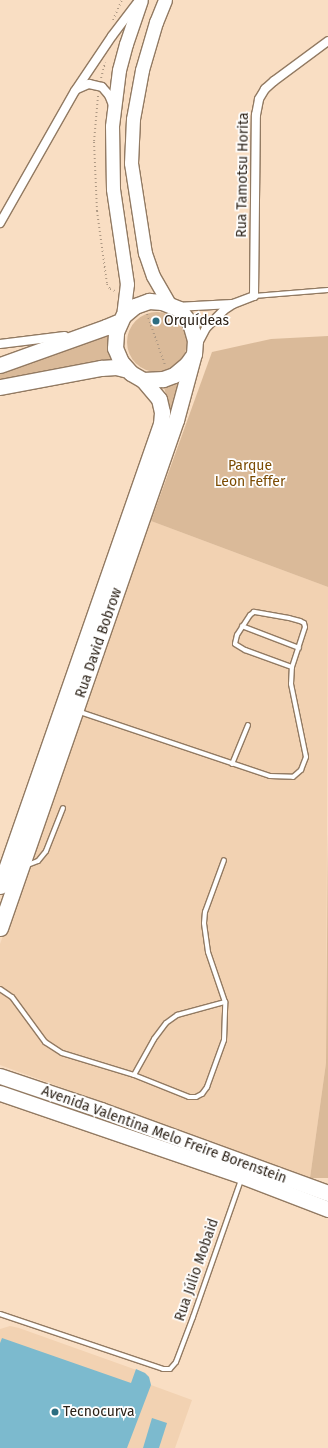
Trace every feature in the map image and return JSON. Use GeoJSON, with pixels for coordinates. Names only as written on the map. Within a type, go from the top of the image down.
{"type":"FeatureCollection","features":[{"type":"Feature","properties":{"kind":"highway"},"geometry":{"type":"LineString","coordinates":[[0,365],[83,335],[122,318],[131,309],[143,303],[156,301],[172,306]]}},
{"type":"Feature","properties":{"kind":"highway","name":"Rua David Bobrow"},"geometry":{"type":"LineString","coordinates":[[0,928],[176,420],[194,353],[190,323],[183,313],[172,306]]}},
{"type":"Feature","properties":{"kind":"highway","name":"Rua David Bobrow"},"geometry":{"type":"LineString","coordinates":[[0,886],[160,430],[162,416],[160,404],[154,392],[143,380],[128,370],[121,362],[116,348],[115,337],[122,318]]}},
{"type":"Feature","properties":{"kind":"highway"},"geometry":{"type":"LineString","coordinates":[[143,380],[163,379],[169,377],[183,368],[194,353]]}},
{"type":"Feature","properties":{"kind":"highway"},"geometry":{"type":"LineString","coordinates":[[0,387],[101,368],[116,367],[128,370]]}},
{"type":"Feature","properties":{"kind":"highway","name":"Avenida Valentina Melo Freire Borenstein"},"geometry":{"type":"LineString","coordinates":[[0,1076],[101,1110],[328,1193]]}},
{"type":"Feature","properties":{"kind":"highway","name":"Avenida Valentina Melo Freire Borenstein"},"geometry":{"type":"LineString","coordinates":[[0,1093],[242,1176],[328,1209]]}},
{"type":"Feature","properties":{"kind":"highway"},"geometry":{"type":"LineString","coordinates":[[311,1188],[328,1186]]}},
{"type":"Feature","properties":{"kind":"main road"},"geometry":{"type":"LineString","coordinates":[[122,318],[127,284],[113,189],[113,106],[126,44],[140,0]]}},
{"type":"Feature","properties":{"kind":"main road"},"geometry":{"type":"LineString","coordinates":[[165,0],[156,22],[142,70],[133,119],[131,162],[145,252],[152,276],[172,306]]}},
{"type":"Feature","properties":{"kind":"street"},"geometry":{"type":"LineString","coordinates":[[0,223],[75,91],[112,36],[140,0]]}},
{"type":"Feature","properties":{"kind":"street","name":"Rua Tamotsu Horita"},"geometry":{"type":"LineString","coordinates":[[254,296],[256,115],[259,99],[265,89],[274,81],[328,41]]}},
{"type":"Feature","properties":{"kind":"street"},"geometry":{"type":"LineString","coordinates":[[75,91],[86,85],[99,85],[107,92],[113,106]]}},
{"type":"Feature","properties":{"kind":"street"},"geometry":{"type":"LineString","coordinates":[[194,353],[206,328],[216,317],[233,304],[254,296]]}},
{"type":"Feature","properties":{"kind":"street"},"geometry":{"type":"LineString","coordinates":[[172,306],[233,304]]}},
{"type":"Feature","properties":{"kind":"street"},"geometry":{"type":"LineString","coordinates":[[0,344],[83,335]]}},
{"type":"Feature","properties":{"kind":"lane"},"geometry":{"type":"LineString","coordinates":[[254,296],[328,290]]}},
{"type":"Feature","properties":{"kind":"lane"},"geometry":{"type":"LineString","coordinates":[[76,710],[270,776],[284,778],[293,777],[301,770],[306,757],[291,684],[292,667],[305,627],[304,623],[300,621],[254,612],[246,619],[234,641],[238,647],[292,667]]}},
{"type":"Feature","properties":{"kind":"lane"},"geometry":{"type":"LineString","coordinates":[[242,626],[299,648]]}},
{"type":"Feature","properties":{"kind":"lane"},"geometry":{"type":"LineString","coordinates":[[232,764],[248,725]]}},
{"type":"Feature","properties":{"kind":"lane"},"geometry":{"type":"LineString","coordinates":[[21,868],[38,861],[46,851],[63,808]]}},
{"type":"Feature","properties":{"kind":"lane"},"geometry":{"type":"LineString","coordinates":[[0,989],[12,997],[45,1042],[62,1053],[134,1075],[189,1098],[202,1094],[207,1087],[224,1040],[225,1002],[208,952],[204,923],[205,912],[224,860]]}},
{"type":"Feature","properties":{"kind":"lane"},"geometry":{"type":"LineString","coordinates":[[134,1075],[154,1039],[166,1024],[177,1015],[225,1002]]}},
{"type":"Feature","properties":{"kind":"lane","name":"Rua Júlio Mobaid"},"geometry":{"type":"LineString","coordinates":[[0,1314],[163,1368],[170,1369],[176,1362],[193,1317],[242,1176]]}},
{"type":"Feature","properties":{"kind":"shaded area"},"geometry":{"type":"Polygon","coordinates":[[[151,521],[328,587],[326,1063],[310,1178],[0,1065],[0,944],[151,521]]]}},
{"type":"Feature","properties":{"kind":"shaded area"},"geometry":{"type":"Polygon","coordinates":[[[10,1326],[145,1373],[149,1377],[151,1385],[192,1400],[175,1448],[0,1448],[0,1329],[10,1326]]]}},
{"type":"Feature","properties":{"kind":"green space"},"geometry":{"type":"Polygon","coordinates":[[[151,312],[163,312],[174,317],[182,325],[187,336],[185,354],[174,367],[163,372],[151,372],[140,367],[132,359],[127,348],[127,336],[132,325],[140,317],[151,312]]]}},
{"type":"Feature","properties":{"kind":"green space"},"geometry":{"type":"Polygon","coordinates":[[[113,334],[117,361],[0,383],[0,372],[113,334]]]}},
{"type":"Feature","properties":{"kind":"green space","name":"Parque Leon Feffer"},"geometry":{"type":"Polygon","coordinates":[[[328,336],[328,587],[151,521],[212,352],[271,339],[328,336]]]}},
{"type":"Feature","properties":{"kind":"green space"},"geometry":{"type":"Polygon","coordinates":[[[180,379],[170,421],[168,400],[163,385],[180,379]]]}},
{"type":"Feature","properties":{"kind":"green space"},"geometry":{"type":"Polygon","coordinates":[[[328,831],[328,1178],[310,1178],[326,1063],[328,831]]]}},
{"type":"Feature","properties":{"kind":"building","name":"Tecnocurva"},"geometry":{"type":"Polygon","coordinates":[[[2,1338],[131,1383],[136,1369],[145,1373],[149,1377],[151,1385],[127,1448],[0,1448],[0,1343],[2,1338]]]}},
{"type":"Feature","properties":{"kind":"building"},"geometry":{"type":"Polygon","coordinates":[[[152,1418],[167,1423],[159,1448],[143,1448],[152,1418]]]}},
{"type":"Feature","properties":{"kind":"place","name":"Orquídeas"},"geometry":{"type":"Point","coordinates":[156,321]}},
{"type":"Feature","properties":{"kind":"place","name":"Tecnocurva"},"geometry":{"type":"Point","coordinates":[55,1412]}}]}
